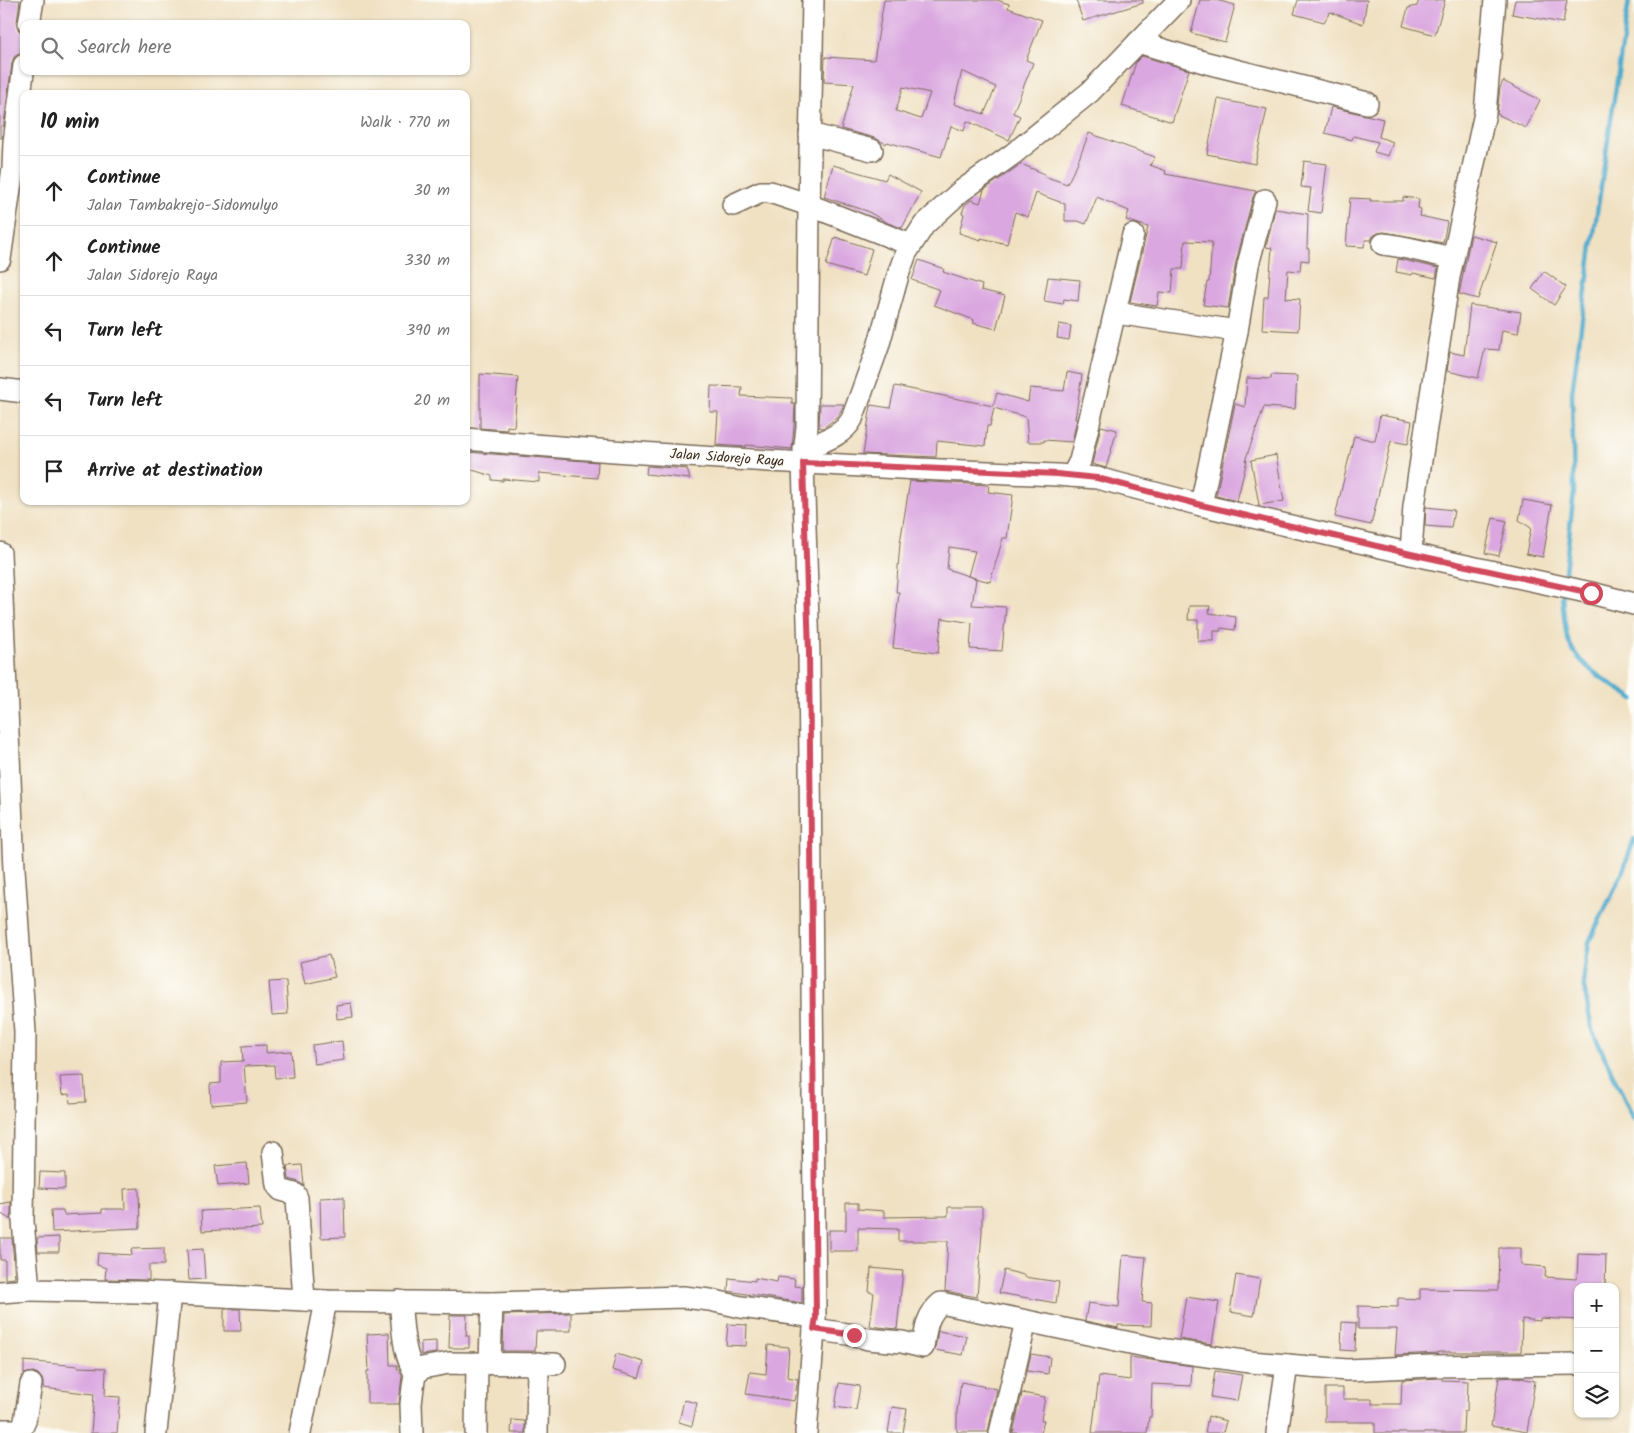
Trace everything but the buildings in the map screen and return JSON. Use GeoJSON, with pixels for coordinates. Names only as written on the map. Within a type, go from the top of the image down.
{"type":"FeatureCollection","features":[{"type":"Feature","properties":{"kind":"street"},"geometry":{"type":"LineString","coordinates":[[30,20],[33,0]]}},
{"type":"Feature","properties":{"kind":"street"},"geometry":{"type":"LineString","coordinates":[[806,1433],[815,1323],[809,653],[804,456],[807,427],[813,0]]}},
{"type":"Feature","properties":{"kind":"street"},"geometry":{"type":"LineString","coordinates":[[804,456],[847,428],[852,419],[878,348],[906,253],[924,225],[960,192],[1013,154],[1090,92],[1179,0]]}},
{"type":"Feature","properties":{"kind":"street"},"geometry":{"type":"LineString","coordinates":[[1411,554],[1414,506],[1449,277],[1485,113],[1495,0]]}},
{"type":"Feature","properties":{"kind":"street"},"geometry":{"type":"LineString","coordinates":[[1138,42],[1207,63],[1367,103]]}},
{"type":"Feature","properties":{"kind":"street"},"geometry":{"type":"LineString","coordinates":[[21,90],[23,75]]}},
{"type":"Feature","properties":{"kind":"street"},"geometry":{"type":"LineString","coordinates":[[0,259],[6,167],[14,142],[20,96]]}},
{"type":"Feature","properties":{"kind":"street"},"geometry":{"type":"LineString","coordinates":[[810,134],[872,150]]}},
{"type":"Feature","properties":{"kind":"street"},"geometry":{"type":"LineString","coordinates":[[733,205],[761,192],[770,192],[809,205],[911,246]]}},
{"type":"Feature","properties":{"kind":"street"},"geometry":{"type":"LineString","coordinates":[[1201,505],[1237,331],[1248,265],[1265,200]]}},
{"type":"Feature","properties":{"kind":"street"},"geometry":{"type":"LineString","coordinates":[[1072,476],[1080,461],[1116,313],[1132,235]]}},
{"type":"Feature","properties":{"kind":"street"},"geometry":{"type":"LineString","coordinates":[[1383,244],[1405,246],[1429,254],[1453,258]]}},
{"type":"Feature","properties":{"kind":"street"},"geometry":{"type":"LineString","coordinates":[[1116,313],[1237,331]]}},
{"type":"Feature","properties":{"kind":"street"},"geometry":{"type":"LineString","coordinates":[[0,389],[20,392]]}},
{"type":"Feature","properties":{"kind":"street","name":"Jalan Sidorejo Raya"},"geometry":{"type":"LineString","coordinates":[[470,439],[534,445],[804,456],[1097,478],[1201,505],[1634,604]]}},
{"type":"Feature","properties":{"kind":"street"},"geometry":{"type":"LineString","coordinates":[[0,553],[14,869],[25,1032],[22,1221],[29,1290]]}},
{"type":"Feature","properties":{"kind":"street"},"geometry":{"type":"LineString","coordinates":[[273,1152],[277,1185],[281,1190],[295,1194],[297,1198],[304,1300]]}},
{"type":"Feature","properties":{"kind":"street"},"geometry":{"type":"LineString","coordinates":[[0,1292],[29,1290],[326,1301],[492,1302],[683,1297],[710,1300],[815,1323],[868,1339],[902,1342],[923,1347],[928,1316],[941,1303],[1159,1349],[1250,1362],[1347,1370],[1432,1366],[1574,1364]]}},
{"type":"Feature","properties":{"kind":"street"},"geometry":{"type":"LineString","coordinates":[[156,1433],[170,1294]]}},
{"type":"Feature","properties":{"kind":"street"},"geometry":{"type":"LineString","coordinates":[[300,1433],[326,1301]]}},
{"type":"Feature","properties":{"kind":"street"},"geometry":{"type":"LineString","coordinates":[[400,1301],[407,1356],[416,1374]]}},
{"type":"Feature","properties":{"kind":"street"},"geometry":{"type":"LineString","coordinates":[[476,1433],[492,1302]]}},
{"type":"Feature","properties":{"kind":"street"},"geometry":{"type":"LineString","coordinates":[[1000,1433],[1026,1321]]}},
{"type":"Feature","properties":{"kind":"street"},"geometry":{"type":"LineString","coordinates":[[412,1433],[412,1387],[416,1374],[422,1368],[431,1365],[484,1363],[547,1364],[537,1433]]}},
{"type":"Feature","properties":{"kind":"street"},"geometry":{"type":"LineString","coordinates":[[1277,1433],[1287,1365]]}},
{"type":"Feature","properties":{"kind":"street"},"geometry":{"type":"LineString","coordinates":[[0,1430],[21,1430],[25,1421],[31,1384]]}},
{"type":"Feature","properties":{"kind":"waterway"},"geometry":{"type":"LineString","coordinates":[[1564,581],[1574,492],[1572,393],[1629,0]]}},
{"type":"Feature","properties":{"kind":"waterway"},"geometry":{"type":"LineString","coordinates":[[1563,592],[1565,627],[1571,647],[1577,657],[1604,680],[1634,699]]}},
{"type":"Feature","properties":{"kind":"waterway"},"geometry":{"type":"LineString","coordinates":[[1634,839],[1623,871],[1589,942],[1583,982],[1592,1030],[1634,1119]]}},
{"type":"Feature","properties":{"kind":"route"},"geometry":{"type":"LineString","coordinates":[[854,1335],[814,1329],[816,1317],[809,653],[803,463],[1057,474],[1097,478],[1201,505],[1411,554],[1591,593]]}}]}
